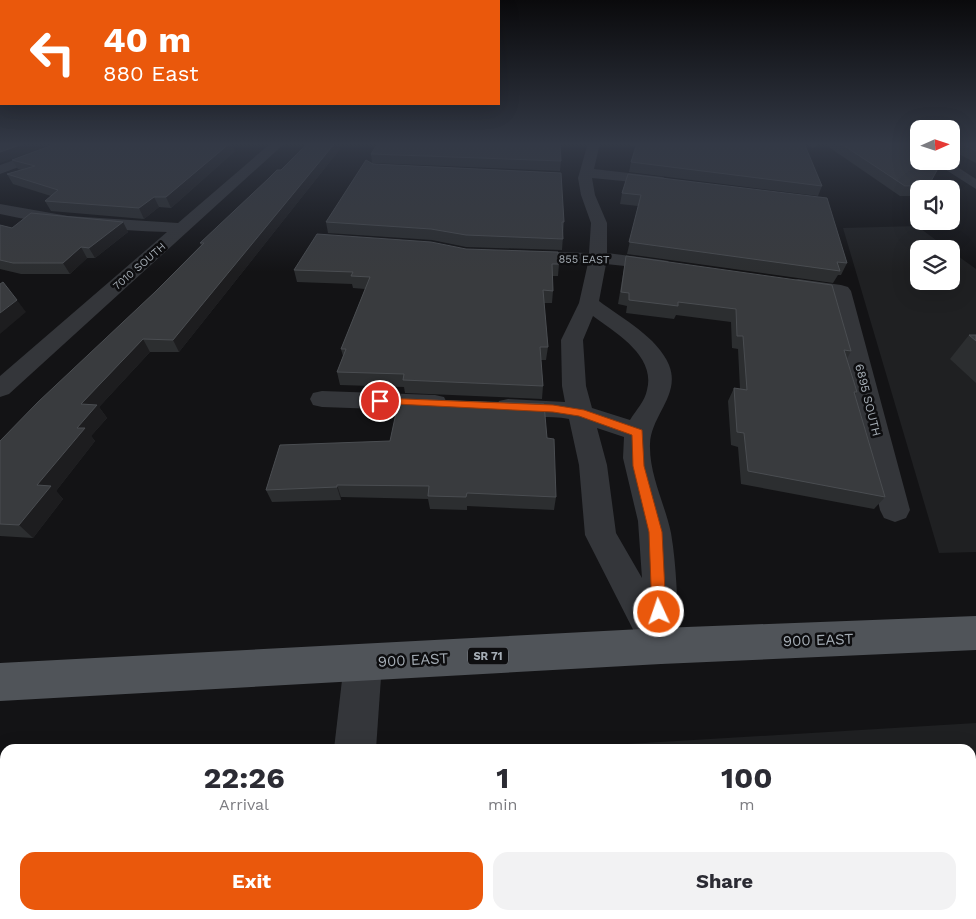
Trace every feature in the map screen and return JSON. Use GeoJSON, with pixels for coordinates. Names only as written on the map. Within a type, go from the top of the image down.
{"type":"FeatureCollection","features":[{"type":"Feature","properties":{"kind":"main road","name":"900 EAST"},"geometry":{"type":"LineString","coordinates":[[0,682],[661,646],[976,633]]}},
{"type":"Feature","properties":{"kind":"street","name":"7010 SOUTH"},"geometry":{"type":"LineString","coordinates":[[0,389],[230,186]]}},
{"type":"Feature","properties":{"kind":"street"},"geometry":{"type":"LineString","coordinates":[[584,186],[599,223],[598,259],[589,303],[572,340],[574,386],[593,464],[601,535],[661,646]]}},
{"type":"Feature","properties":{"kind":"street"},"geometry":{"type":"LineString","coordinates":[[5,211],[46,220],[88,224],[182,228]]}},
{"type":"Feature","properties":{"kind":"street","name":"855 EAST"},"geometry":{"type":"LineString","coordinates":[[506,256],[622,259],[679,268]]}},
{"type":"Feature","properties":{"kind":"street","name":"6895 SOUTH"},"geometry":{"type":"LineString","coordinates":[[784,283],[840,291],[895,510]]}},
{"type":"Feature","properties":{"kind":"street"},"geometry":{"type":"LineString","coordinates":[[589,303],[646,349],[658,364],[661,380],[658,396],[638,432],[638,466],[655,532],[661,646]]}},
{"type":"Feature","properties":{"kind":"street"},"geometry":{"type":"LineString","coordinates":[[322,399],[457,404]]}},
{"type":"Feature","properties":{"kind":"street"},"geometry":{"type":"LineString","coordinates":[[486,406],[553,408],[580,413],[638,432]]}},
{"type":"Feature","properties":{"kind":"street"},"geometry":{"type":"LineString","coordinates":[[355,744],[363,663]]}},
{"type":"Feature","properties":{"kind":"shaded area"},"geometry":{"type":"Polygon","coordinates":[[[910,226],[910,230],[922,230],[936,240],[910,240],[910,290],[960,290],[960,257],[976,269],[976,552],[939,553],[843,228],[910,226]]]}},
{"type":"Feature","properties":{"kind":"shaded area"},"geometry":{"type":"Polygon","coordinates":[[[976,723],[976,744],[627,744],[976,723]]]}},
{"type":"Feature","properties":{"kind":"building"},"geometry":{"type":"Polygon","coordinates":[[[45,186],[179,186],[166,197],[154,197],[139,208],[45,201],[58,190],[45,186]]]}},
{"type":"Feature","properties":{"kind":"building"},"geometry":{"type":"Polygon","coordinates":[[[260,186],[300,186],[173,340],[143,339],[81,404],[97,405],[77,428],[85,428],[37,485],[51,486],[19,525],[0,524],[0,441],[38,402],[204,243],[200,243],[260,186]]]}},
{"type":"Feature","properties":{"kind":"building"},"geometry":{"type":"Polygon","coordinates":[[[349,186],[562,186],[563,239],[466,235],[431,229],[326,222],[349,186]]]}},
{"type":"Feature","properties":{"kind":"building"},"geometry":{"type":"Polygon","coordinates":[[[624,186],[727,186],[827,198],[847,263],[837,262],[840,271],[629,242],[641,195],[622,193],[624,186]]]}},
{"type":"Feature","properties":{"kind":"building"},"geometry":{"type":"Polygon","coordinates":[[[31,213],[123,222],[89,248],[81,247],[63,263],[13,263],[0,260],[0,225],[12,228],[31,213]]]}},
{"type":"Feature","properties":{"kind":"building"},"geometry":{"type":"Polygon","coordinates":[[[317,234],[431,242],[466,249],[558,252],[559,264],[552,264],[553,291],[543,290],[548,347],[540,347],[543,386],[403,380],[404,374],[337,372],[346,349],[341,349],[370,277],[351,276],[353,272],[294,270],[317,234]]]}},
{"type":"Feature","properties":{"kind":"building"},"geometry":{"type":"Polygon","coordinates":[[[626,256],[832,285],[851,351],[844,350],[857,392],[854,392],[885,497],[748,471],[744,433],[737,432],[734,388],[747,390],[743,336],[737,336],[736,309],[678,302],[678,306],[629,300],[629,293],[621,292],[626,256]]]}},
{"type":"Feature","properties":{"kind":"building"},"geometry":{"type":"Polygon","coordinates":[[[3,282],[17,300],[0,313],[0,284],[3,282]]]}},
{"type":"Feature","properties":{"kind":"building"},"geometry":{"type":"Polygon","coordinates":[[[969,335],[976,335],[976,341],[969,335]]]}},
{"type":"Feature","properties":{"kind":"building"},"geometry":{"type":"Polygon","coordinates":[[[399,399],[544,404],[547,438],[554,439],[556,497],[467,493],[466,497],[428,496],[429,486],[337,485],[337,487],[266,490],[280,445],[390,441],[399,399]]]}},
{"type":"Feature","properties":{"kind":"route"},"geometry":{"type":"LineString","coordinates":[[380,401],[553,408],[580,413],[638,432],[638,466],[655,532],[659,612]]}}]}
